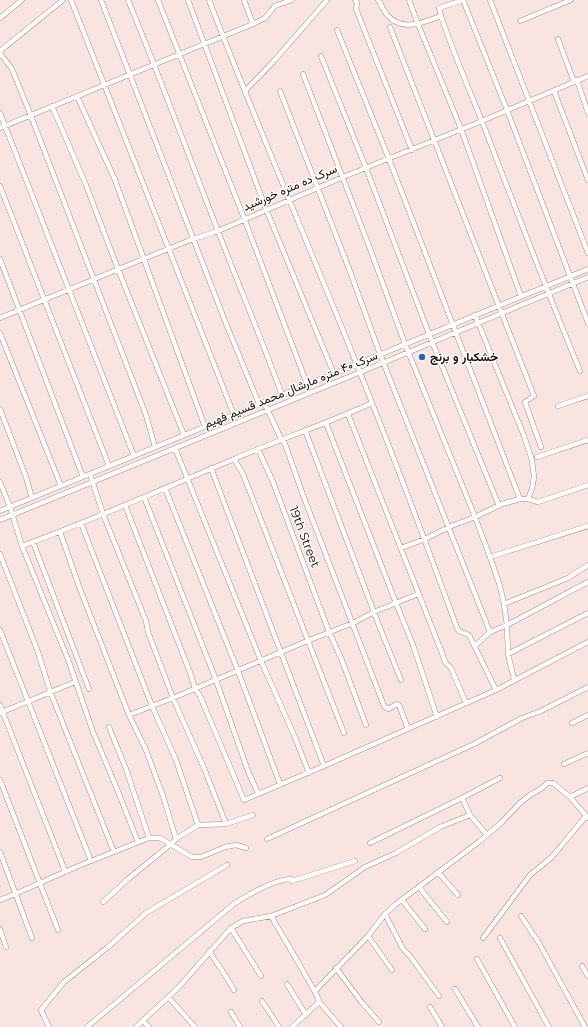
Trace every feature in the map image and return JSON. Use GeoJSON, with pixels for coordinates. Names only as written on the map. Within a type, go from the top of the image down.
{"type":"FeatureCollection","features":[{"type":"Feature","properties":{"kind":"street"},"geometry":{"type":"LineString","coordinates":[[0,18],[22,0]]}},
{"type":"Feature","properties":{"kind":"street"},"geometry":{"type":"LineString","coordinates":[[63,0],[0,52],[12,68],[31,116],[146,415],[156,447]]}},
{"type":"Feature","properties":{"kind":"street"},"geometry":{"type":"LineString","coordinates":[[71,0],[234,415]]}},
{"type":"Feature","properties":{"kind":"street"},"geometry":{"type":"LineString","coordinates":[[101,0],[225,321],[262,403],[268,410],[280,439],[285,444],[347,612],[353,623],[384,706],[388,709],[396,704],[399,705],[408,729]]}},
{"type":"Feature","properties":{"kind":"street"},"geometry":{"type":"LineString","coordinates":[[128,0],[155,64],[282,395]]}},
{"type":"Feature","properties":{"kind":"street"},"geometry":{"type":"LineString","coordinates":[[158,0],[244,218],[307,384]]}},
{"type":"Feature","properties":{"kind":"street"},"geometry":{"type":"LineString","coordinates":[[188,0],[266,209],[334,374]]}},
{"type":"Feature","properties":{"kind":"street"},"geometry":{"type":"LineString","coordinates":[[209,0],[244,91],[357,364],[425,539],[457,628],[459,631],[469,635],[496,690]]}},
{"type":"Feature","properties":{"kind":"street"},"geometry":{"type":"LineString","coordinates":[[244,0],[253,24]]}},
{"type":"Feature","properties":{"kind":"street"},"geometry":{"type":"LineString","coordinates":[[2,127],[253,24],[265,18],[275,6],[292,0]]}},
{"type":"Feature","properties":{"kind":"street"},"geometry":{"type":"LineString","coordinates":[[244,91],[273,62],[327,0]]}},
{"type":"Feature","properties":{"kind":"street"},"geometry":{"type":"LineString","coordinates":[[355,0],[357,3],[356,9],[412,150]]}},
{"type":"Feature","properties":{"kind":"street"},"geometry":{"type":"LineString","coordinates":[[378,0],[387,15],[397,24],[418,24],[441,16]]}},
{"type":"Feature","properties":{"kind":"street"},"geometry":{"type":"LineString","coordinates":[[409,0],[461,130],[521,296]]}},
{"type":"Feature","properties":{"kind":"street"},"geometry":{"type":"LineString","coordinates":[[580,372],[548,294],[482,121],[454,55],[439,8],[463,0],[507,110],[588,323]]}},
{"type":"Feature","properties":{"kind":"street"},"geometry":{"type":"LineString","coordinates":[[490,0],[588,253]]}},
{"type":"Feature","properties":{"kind":"street"},"geometry":{"type":"LineString","coordinates":[[520,21],[571,0]]}},
{"type":"Feature","properties":{"kind":"street"},"geometry":{"type":"LineString","coordinates":[[390,27],[534,396],[525,402],[541,447]]}},
{"type":"Feature","properties":{"kind":"street"},"geometry":{"type":"LineString","coordinates":[[337,30],[389,159],[520,499]]}},
{"type":"Feature","properties":{"kind":"street"},"geometry":{"type":"LineString","coordinates":[[558,39],[585,101],[588,112]]}},
{"type":"Feature","properties":{"kind":"street"},"geometry":{"type":"LineString","coordinates":[[321,56],[366,168],[432,342],[499,506]]}},
{"type":"Feature","properties":{"kind":"street"},"geometry":{"type":"LineString","coordinates":[[303,74],[408,353],[490,557],[500,586],[504,604],[507,625],[508,654],[514,679]]}},
{"type":"Feature","properties":{"kind":"street","name":"سرک ده متره خورشید"},"geometry":{"type":"LineString","coordinates":[[0,318],[142,258],[193,238],[218,231],[244,218],[435,141],[588,76]]}},
{"type":"Feature","properties":{"kind":"street"},"geometry":{"type":"LineString","coordinates":[[280,91],[380,354],[490,632]]}},
{"type":"Feature","properties":{"kind":"street"},"geometry":{"type":"LineString","coordinates":[[554,91],[588,180]]}},
{"type":"Feature","properties":{"kind":"street"},"geometry":{"type":"LineString","coordinates":[[76,96],[115,180],[142,258],[205,427]]}},
{"type":"Feature","properties":{"kind":"street"},"geometry":{"type":"LineString","coordinates":[[52,106],[86,185],[184,435]]}},
{"type":"Feature","properties":{"kind":"street"},"geometry":{"type":"LineString","coordinates":[[0,113],[2,127],[69,289],[134,456]]}},
{"type":"Feature","properties":{"kind":"street"},"geometry":{"type":"LineString","coordinates":[[0,186],[109,466]]}},
{"type":"Feature","properties":{"kind":"street"},"geometry":{"type":"LineString","coordinates":[[0,259],[83,477]]}},
{"type":"Feature","properties":{"kind":"street","name":"سرک ۴۰ متره مارشال محمد قسیم فهیم"},"geometry":{"type":"LineString","coordinates":[[0,511],[588,268]]}},
{"type":"Feature","properties":{"kind":"street","name":"سرک ۴۰ متره مارشال محمد قسیم فهیم"},"geometry":{"type":"LineString","coordinates":[[0,520],[384,363],[588,277]]}},
{"type":"Feature","properties":{"kind":"street"},"geometry":{"type":"LineString","coordinates":[[476,315],[532,460],[534,477],[532,489],[528,499]]}},
{"type":"Feature","properties":{"kind":"street"},"geometry":{"type":"LineString","coordinates":[[0,333],[60,486]]}},
{"type":"Feature","properties":{"kind":"street"},"geometry":{"type":"LineString","coordinates":[[558,406],[588,396]]}},
{"type":"Feature","properties":{"kind":"street"},"geometry":{"type":"LineString","coordinates":[[22,546],[60,532],[280,439],[326,423],[372,403]]}},
{"type":"Feature","properties":{"kind":"street"},"geometry":{"type":"LineString","coordinates":[[0,409],[26,477],[32,498]]}},
{"type":"Feature","properties":{"kind":"street"},"geometry":{"type":"LineString","coordinates":[[348,414],[442,653],[444,662],[451,668],[466,703]]}},
{"type":"Feature","properties":{"kind":"street"},"geometry":{"type":"LineString","coordinates":[[326,423],[413,645],[437,717]]}},
{"type":"Feature","properties":{"kind":"street"},"geometry":{"type":"LineString","coordinates":[[305,430],[401,680]]}},
{"type":"Feature","properties":{"kind":"street"},"geometry":{"type":"LineString","coordinates":[[537,457],[588,440]]}},
{"type":"Feature","properties":{"kind":"street"},"geometry":{"type":"LineString","coordinates":[[175,448],[261,661],[309,773]]}},
{"type":"Feature","properties":{"kind":"street","name":"19th Street"},"geometry":{"type":"LineString","coordinates":[[258,449],[273,482],[329,632],[341,658],[366,725]]}},
{"type":"Feature","properties":{"kind":"street"},"geometry":{"type":"LineString","coordinates":[[234,458],[243,474],[344,733]]}},
{"type":"Feature","properties":{"kind":"street"},"geometry":{"type":"LineString","coordinates":[[211,468],[324,766]]}},
{"type":"Feature","properties":{"kind":"street"},"geometry":{"type":"LineString","coordinates":[[90,474],[103,514],[146,621],[148,632],[173,698],[209,780],[226,824]]}},
{"type":"Feature","properties":{"kind":"street"},"geometry":{"type":"LineString","coordinates":[[0,482],[10,507],[22,546],[69,662],[93,732],[138,842]]}},
{"type":"Feature","properties":{"kind":"street"},"geometry":{"type":"LineString","coordinates":[[401,548],[425,539],[502,504],[520,499],[528,499],[538,502],[588,485]]}},
{"type":"Feature","properties":{"kind":"street"},"geometry":{"type":"LineString","coordinates":[[165,488],[238,671],[280,784]]}},
{"type":"Feature","properties":{"kind":"street"},"geometry":{"type":"LineString","coordinates":[[144,497],[216,680],[248,771],[258,793]]}},
{"type":"Feature","properties":{"kind":"street"},"geometry":{"type":"LineString","coordinates":[[125,505],[195,689],[200,696],[244,800],[309,773],[496,690],[514,679],[588,642]]}},
{"type":"Feature","properties":{"kind":"street"},"geometry":{"type":"LineString","coordinates":[[81,523],[152,706],[176,760],[198,825]]}},
{"type":"Feature","properties":{"kind":"street"},"geometry":{"type":"LineString","coordinates":[[490,557],[588,526]]}},
{"type":"Feature","properties":{"kind":"street"},"geometry":{"type":"LineString","coordinates":[[60,532],[80,589],[129,715],[163,796],[176,839]]}},
{"type":"Feature","properties":{"kind":"street"},"geometry":{"type":"LineString","coordinates":[[33,542],[89,689]]}},
{"type":"Feature","properties":{"kind":"street"},"geometry":{"type":"LineString","coordinates":[[0,554],[38,652],[50,691],[114,852]]}},
{"type":"Feature","properties":{"kind":"street"},"geometry":{"type":"LineString","coordinates":[[504,604],[568,578],[588,564]]}},
{"type":"Feature","properties":{"kind":"street"},"geometry":{"type":"LineString","coordinates":[[475,646],[490,632],[507,625],[588,582]]}},
{"type":"Feature","properties":{"kind":"street"},"geometry":{"type":"LineString","coordinates":[[129,715],[353,623],[374,612],[418,594]]}},
{"type":"Feature","properties":{"kind":"street"},"geometry":{"type":"LineString","coordinates":[[508,654],[588,613]]}},
{"type":"Feature","properties":{"kind":"street"},"geometry":{"type":"LineString","coordinates":[[0,630],[91,861]]}},
{"type":"Feature","properties":{"kind":"street"},"geometry":{"type":"LineString","coordinates":[[1,712],[75,682]]}},
{"type":"Feature","properties":{"kind":"street"},"geometry":{"type":"LineString","coordinates":[[267,839],[474,744],[522,718],[541,711],[588,687]]}},
{"type":"Feature","properties":{"kind":"street"},"geometry":{"type":"LineString","coordinates":[[0,705],[1,712],[65,871]]}},
{"type":"Feature","properties":{"kind":"street"},"geometry":{"type":"LineString","coordinates":[[572,723],[588,715]]}},
{"type":"Feature","properties":{"kind":"street"},"geometry":{"type":"LineString","coordinates":[[109,727],[126,769],[149,838]]}},
{"type":"Feature","properties":{"kind":"street"},"geometry":{"type":"LineString","coordinates":[[564,764],[588,753]]}},
{"type":"Feature","properties":{"kind":"street"},"geometry":{"type":"LineString","coordinates":[[370,842],[500,778]]}},
{"type":"Feature","properties":{"kind":"street"},"geometry":{"type":"LineString","coordinates":[[0,780],[58,930]]}},
{"type":"Feature","properties":{"kind":"street"},"geometry":{"type":"LineString","coordinates":[[315,992],[336,968],[368,936],[385,914],[501,824],[520,803],[547,783],[553,782],[570,797],[587,817],[552,857],[530,876],[483,938]]}},
{"type":"Feature","properties":{"kind":"street"},"geometry":{"type":"LineString","coordinates":[[570,797],[588,788]]}},
{"type":"Feature","properties":{"kind":"street"},"geometry":{"type":"LineString","coordinates":[[462,798],[470,815],[487,835]]}},
{"type":"Feature","properties":{"kind":"street"},"geometry":{"type":"LineString","coordinates":[[102,902],[176,839],[198,825],[226,824],[253,815]]}},
{"type":"Feature","properties":{"kind":"street"},"geometry":{"type":"LineString","coordinates":[[136,1027],[177,989],[209,951],[231,928],[243,921],[271,916],[325,895],[365,867],[396,852],[440,827],[470,815]]}},
{"type":"Feature","properties":{"kind":"street"},"geometry":{"type":"LineString","coordinates":[[0,900],[17,894],[65,871],[149,838],[160,838],[192,857],[206,856],[225,846],[236,845],[246,848]]}},
{"type":"Feature","properties":{"kind":"street"},"geometry":{"type":"LineString","coordinates":[[0,852],[17,894],[32,938]]}},
{"type":"Feature","properties":{"kind":"street"},"geometry":{"type":"LineString","coordinates":[[87,1027],[235,903],[251,893],[284,880],[292,881],[355,861]]}},
{"type":"Feature","properties":{"kind":"street"},"geometry":{"type":"LineString","coordinates":[[49,1027],[41,1010],[64,982],[108,947],[146,913],[227,865]]}},
{"type":"Feature","properties":{"kind":"street"},"geometry":{"type":"LineString","coordinates":[[438,872],[458,895]]}},
{"type":"Feature","properties":{"kind":"street"},"geometry":{"type":"LineString","coordinates":[[419,887],[447,922]]}},
{"type":"Feature","properties":{"kind":"street"},"geometry":{"type":"LineString","coordinates":[[402,900],[425,929]]}},
{"type":"Feature","properties":{"kind":"street"},"geometry":{"type":"LineString","coordinates":[[385,914],[403,950],[410,956],[439,996]]}},
{"type":"Feature","properties":{"kind":"street"},"geometry":{"type":"LineString","coordinates":[[271,916],[315,992],[319,1002],[341,1027]]}},
{"type":"Feature","properties":{"kind":"street"},"geometry":{"type":"LineString","coordinates":[[521,916],[539,943],[585,1027]]}},
{"type":"Feature","properties":{"kind":"street"},"geometry":{"type":"LineString","coordinates":[[231,928],[261,976]]}},
{"type":"Feature","properties":{"kind":"street"},"geometry":{"type":"LineString","coordinates":[[0,929],[6,947]]}},
{"type":"Feature","properties":{"kind":"street"},"geometry":{"type":"LineString","coordinates":[[368,936],[392,970]]}},
{"type":"Feature","properties":{"kind":"street"},"geometry":{"type":"LineString","coordinates":[[500,938],[549,1027]]}},
{"type":"Feature","properties":{"kind":"street"},"geometry":{"type":"LineString","coordinates":[[209,951],[234,990]]}},
{"type":"Feature","properties":{"kind":"street"},"geometry":{"type":"LineString","coordinates":[[477,959],[515,1027]]}},
{"type":"Feature","properties":{"kind":"street"},"geometry":{"type":"LineString","coordinates":[[582,966],[588,976]]}},
{"type":"Feature","properties":{"kind":"street"},"geometry":{"type":"LineString","coordinates":[[336,968],[363,1004],[379,1022]]}},
{"type":"Feature","properties":{"kind":"street"},"geometry":{"type":"LineString","coordinates":[[287,984],[306,1015]]}},
{"type":"Feature","properties":{"kind":"street"},"geometry":{"type":"LineString","coordinates":[[455,988],[478,1027]]}},
{"type":"Feature","properties":{"kind":"street"},"geometry":{"type":"LineString","coordinates":[[168,998],[195,1027]]}},
{"type":"Feature","properties":{"kind":"street"},"geometry":{"type":"LineString","coordinates":[[262,1001],[279,1027]]}},
{"type":"Feature","properties":{"kind":"street"},"geometry":{"type":"LineString","coordinates":[[293,1027],[319,1002]]}},
{"type":"Feature","properties":{"kind":"street"},"geometry":{"type":"LineString","coordinates":[[430,1007],[442,1027]]}},
{"type":"Feature","properties":{"kind":"street"},"geometry":{"type":"LineString","coordinates":[[231,1012],[240,1027]]}},
{"type":"Feature","properties":{"kind":"street"},"geometry":{"type":"LineString","coordinates":[[143,1021],[149,1027]]}},
{"type":"Feature","properties":{"kind":"place","name":"خشکبار و برنج"},"geometry":{"type":"Point","coordinates":[422,357]}}]}
